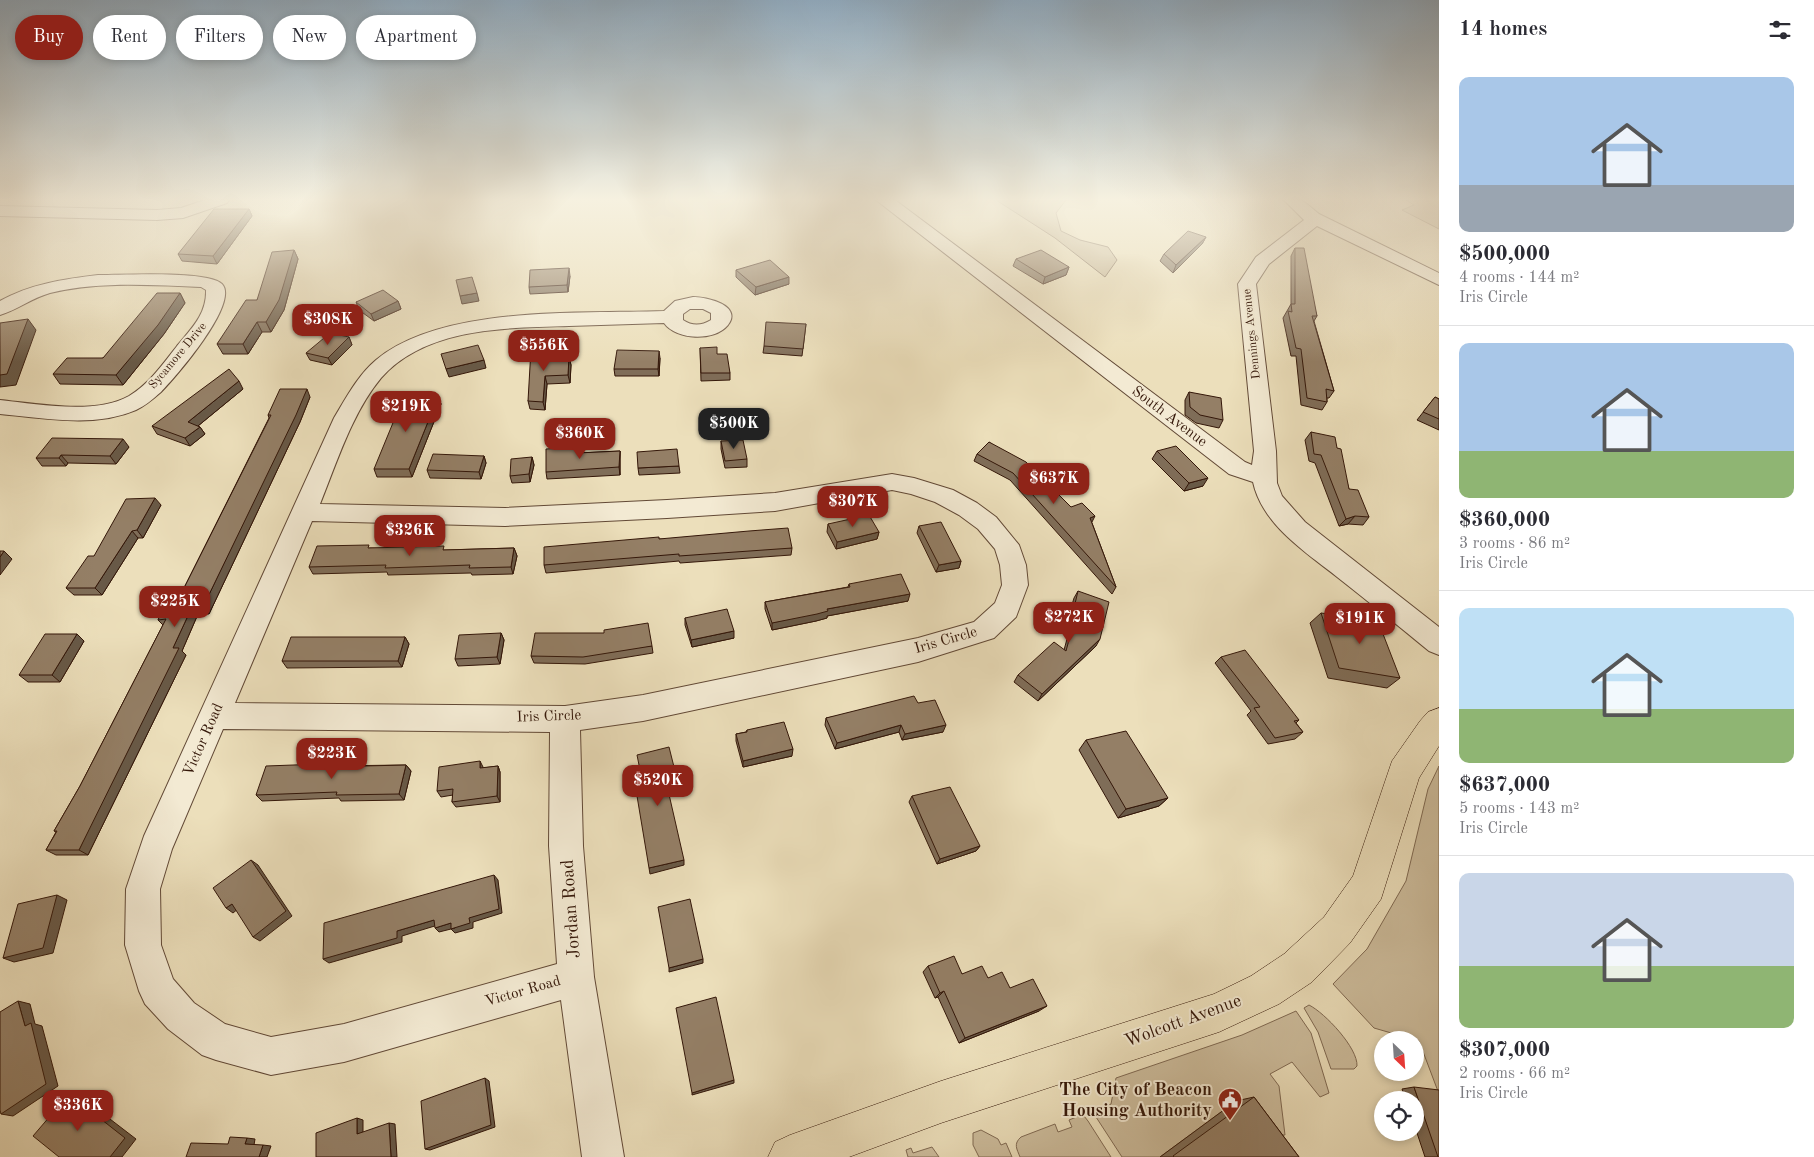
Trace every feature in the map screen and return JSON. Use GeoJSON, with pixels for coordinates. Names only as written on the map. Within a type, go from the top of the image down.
{"type":"FeatureCollection","features":[{"type":"Feature","properties":{"kind":"main road","name":"Wolcott Avenue"},"geometry":{"type":"LineString","coordinates":[[790,1157],[941,1102],[1219,1012],[1266,990],[1298,968],[1337,930],[1368,886],[1404,772],[1439,722]]}},
{"type":"Feature","properties":{"kind":"street","name":"South Avenue"},"geometry":{"type":"LineString","coordinates":[[955,254],[1237,468],[1264,477]]}},
{"type":"Feature","properties":{"kind":"street","name":"Dennings Avenue"},"geometry":{"type":"LineString","coordinates":[[1264,477],[1265,451],[1247,284],[1262,261],[1271,254]]}},
{"type":"Feature","properties":{"kind":"street"},"geometry":{"type":"LineString","coordinates":[[1387,254],[1439,280]]}},
{"type":"Feature","properties":{"kind":"street","name":"Sycamore Drive"},"geometry":{"type":"LineString","coordinates":[[0,407],[87,413],[129,405],[159,382],[210,318],[217,300],[216,287],[204,282],[125,279],[50,288],[4,302]]}},
{"type":"Feature","properties":{"kind":"street","name":"Victor Road"},"geometry":{"type":"LineString","coordinates":[[576,978],[344,1044],[271,1056],[216,1041],[188,1021],[158,991],[143,945],[143,889],[156,848],[345,418],[359,394],[384,364],[410,347],[450,332],[476,326],[540,321],[672,317]]}},
{"type":"Feature","properties":{"kind":"street"},"geometry":{"type":"LineString","coordinates":[[1264,477],[1280,514],[1296,529],[1439,642]]}},
{"type":"Feature","properties":{"kind":"street","name":"Iris Circle"},"geometry":{"type":"LineString","coordinates":[[214,716],[565,719],[652,706],[918,650],[984,630],[1006,610],[1015,585],[1013,565],[1006,545],[987,523],[968,509],[944,496],[914,486],[892,482],[775,502],[505,517],[304,512]]}},
{"type":"Feature","properties":{"kind":"street","name":"Jordan Road"},"geometry":{"type":"LineString","coordinates":[[565,719],[566,846],[576,978],[603,1157]]}},
{"type":"Feature","properties":{"kind":"shaded area"},"geometry":{"type":"Polygon","coordinates":[[[1076,254],[1113,254],[1117,260],[1105,277],[1076,254]]]}},
{"type":"Feature","properties":{"kind":"shaded area"},"geometry":{"type":"Polygon","coordinates":[[[1439,766],[1439,1094],[1424,1054],[1424,1031],[1384,1031],[1374,1028],[1333,984],[1367,949],[1406,881],[1428,789],[1439,766]]]}},
{"type":"Feature","properties":{"kind":"shaded area"},"geometry":{"type":"Polygon","coordinates":[[[1309,1005],[1323,1015],[1346,1041],[1356,1059],[1357,1066],[1354,1069],[1331,1069],[1318,1032],[1304,1008],[1309,1005]]]}},
{"type":"Feature","properties":{"kind":"shaded area"},"geometry":{"type":"Polygon","coordinates":[[[1296,1011],[1311,1033],[1329,1093],[1320,1097],[1292,1062],[1270,1074],[1279,1086],[1285,1135],[1261,1135],[1236,1101],[1160,1157],[1122,1157],[1096,1117],[1095,1112],[1111,1104],[1116,1078],[1242,1035],[1296,1011]]]}},
{"type":"Feature","properties":{"kind":"shaded area"},"geometry":{"type":"Polygon","coordinates":[[[1084,1116],[1088,1121],[1111,1157],[1020,1157],[1016,1144],[1021,1137],[1055,1124],[1058,1132],[1072,1127],[1069,1120],[1084,1116]]]}},
{"type":"Feature","properties":{"kind":"shaded area"},"geometry":{"type":"Polygon","coordinates":[[[981,1130],[998,1139],[1001,1145],[1006,1143],[1012,1157],[979,1157],[973,1145],[973,1133],[981,1130]]]}},
{"type":"Feature","properties":{"kind":"shaded area"},"geometry":{"type":"Polygon","coordinates":[[[932,1147],[939,1157],[908,1157],[906,1150],[911,1148],[913,1153],[932,1147]]]}},
{"type":"Feature","properties":{"kind":"building"},"geometry":{"type":"Polygon","coordinates":[[[178,254],[215,254],[213,256],[178,254]]]}},
{"type":"Feature","properties":{"kind":"building"},"geometry":{"type":"Polygon","coordinates":[[[271,254],[293,254],[279,300],[266,322],[257,322],[243,344],[217,344],[246,300],[257,300],[271,254]]]}},
{"type":"Feature","properties":{"kind":"building"},"geometry":{"type":"Polygon","coordinates":[[[1030,254],[1048,254],[1069,267],[1045,277],[1016,259],[1030,254]]]}},
{"type":"Feature","properties":{"kind":"building"},"geometry":{"type":"Polygon","coordinates":[[[1164,254],[1188,254],[1176,265],[1164,254]]]}},
{"type":"Feature","properties":{"kind":"building"},"geometry":{"type":"Polygon","coordinates":[[[1295,254],[1305,254],[1317,316],[1312,316],[1334,391],[1326,389],[1327,402],[1307,398],[1301,349],[1296,348],[1288,311],[1292,312],[1291,304],[1295,304],[1295,254]]]}},
{"type":"Feature","properties":{"kind":"building"},"geometry":{"type":"Polygon","coordinates":[[[770,260],[789,277],[756,287],[736,270],[770,260]]]}},
{"type":"Feature","properties":{"kind":"building"},"geometry":{"type":"Polygon","coordinates":[[[569,268],[567,285],[529,287],[530,270],[569,268]]]}},
{"type":"Feature","properties":{"kind":"building"},"geometry":{"type":"Polygon","coordinates":[[[472,277],[477,293],[460,296],[456,280],[472,277]]]}},
{"type":"Feature","properties":{"kind":"building"},"geometry":{"type":"Polygon","coordinates":[[[383,290],[398,301],[371,314],[356,302],[383,290]]]}},
{"type":"Feature","properties":{"kind":"building"},"geometry":{"type":"Polygon","coordinates":[[[157,293],[180,293],[158,325],[116,375],[53,374],[67,358],[103,358],[157,293]]]}},
{"type":"Feature","properties":{"kind":"building"},"geometry":{"type":"Polygon","coordinates":[[[28,319],[7,374],[0,375],[0,323],[28,319]]]}},
{"type":"Feature","properties":{"kind":"building"},"geometry":{"type":"Polygon","coordinates":[[[766,322],[806,324],[803,349],[764,346],[766,322]]]}},
{"type":"Feature","properties":{"kind":"building"},"geometry":{"type":"Polygon","coordinates":[[[330,333],[349,337],[328,358],[306,353],[330,333]]]}},
{"type":"Feature","properties":{"kind":"building"},"geometry":{"type":"Polygon","coordinates":[[[478,345],[484,360],[446,369],[441,354],[478,345]]]}},
{"type":"Feature","properties":{"kind":"building"},"geometry":{"type":"Polygon","coordinates":[[[717,347],[717,354],[727,354],[730,373],[701,373],[700,348],[717,347]]]}},
{"type":"Feature","properties":{"kind":"building"},"geometry":{"type":"Polygon","coordinates":[[[547,348],[547,358],[569,357],[568,375],[545,376],[543,402],[528,401],[531,349],[547,348]]]}},
{"type":"Feature","properties":{"kind":"building"},"geometry":{"type":"Polygon","coordinates":[[[617,350],[659,351],[658,369],[614,369],[617,350]]]}},
{"type":"Feature","properties":{"kind":"building"},"geometry":{"type":"Polygon","coordinates":[[[229,369],[239,381],[188,422],[200,427],[185,438],[152,426],[229,369]]]}},
{"type":"Feature","properties":{"kind":"building"},"geometry":{"type":"Polygon","coordinates":[[[280,389],[307,389],[203,607],[192,607],[173,648],[179,648],[79,850],[46,850],[57,831],[54,831],[80,786],[166,619],[158,620],[168,598],[172,598],[176,588],[184,588],[271,415],[268,415],[280,389]]]}},
{"type":"Feature","properties":{"kind":"building"},"geometry":{"type":"Polygon","coordinates":[[[1189,392],[1221,398],[1223,420],[1200,415],[1190,407],[1189,392]]]}},
{"type":"Feature","properties":{"kind":"building"},"geometry":{"type":"Polygon","coordinates":[[[404,396],[438,397],[409,469],[374,469],[404,396]]]}},
{"type":"Feature","properties":{"kind":"building"},"geometry":{"type":"Polygon","coordinates":[[[1435,397],[1439,399],[1439,419],[1423,412],[1435,397]]]}},
{"type":"Feature","properties":{"kind":"building"},"geometry":{"type":"Polygon","coordinates":[[[1311,432],[1335,437],[1337,448],[1341,449],[1349,489],[1358,490],[1369,517],[1355,516],[1346,519],[1321,455],[1314,454],[1311,432]]]}},
{"type":"Feature","properties":{"kind":"building"},"geometry":{"type":"Polygon","coordinates":[[[52,438],[123,439],[110,456],[61,455],[59,458],[36,458],[52,438]]]}},
{"type":"Feature","properties":{"kind":"building"},"geometry":{"type":"Polygon","coordinates":[[[743,440],[747,459],[725,461],[721,441],[743,440]]]}},
{"type":"Feature","properties":{"kind":"building"},"geometry":{"type":"Polygon","coordinates":[[[989,442],[1026,462],[1071,507],[1082,503],[1095,516],[1090,518],[1116,587],[1013,473],[977,454],[989,442]]]}},
{"type":"Feature","properties":{"kind":"building"},"geometry":{"type":"Polygon","coordinates":[[[1176,446],[1208,478],[1189,483],[1157,451],[1176,446]]]}},
{"type":"Feature","properties":{"kind":"building"},"geometry":{"type":"Polygon","coordinates":[[[578,447],[577,453],[620,451],[619,467],[546,472],[546,449],[578,447]]]}},
{"type":"Feature","properties":{"kind":"building"},"geometry":{"type":"Polygon","coordinates":[[[677,449],[679,466],[638,468],[637,452],[677,449]]]}},
{"type":"Feature","properties":{"kind":"building"},"geometry":{"type":"Polygon","coordinates":[[[433,454],[484,456],[479,472],[427,470],[433,454]]]}},
{"type":"Feature","properties":{"kind":"building"},"geometry":{"type":"Polygon","coordinates":[[[532,457],[529,474],[510,476],[511,459],[532,457]]]}},
{"type":"Feature","properties":{"kind":"building"},"geometry":{"type":"Polygon","coordinates":[[[155,498],[137,530],[132,531],[95,588],[66,588],[88,556],[94,556],[126,499],[155,498]]]}},
{"type":"Feature","properties":{"kind":"building"},"geometry":{"type":"Polygon","coordinates":[[[869,515],[879,532],[837,542],[828,524],[869,515]]]}},
{"type":"Feature","properties":{"kind":"building"},"geometry":{"type":"Polygon","coordinates":[[[941,522],[961,561],[939,565],[919,526],[941,522]]]}},
{"type":"Feature","properties":{"kind":"building"},"geometry":{"type":"Polygon","coordinates":[[[788,528],[792,548],[679,556],[679,554],[544,565],[544,547],[788,528]]]}},
{"type":"Feature","properties":{"kind":"building"},"geometry":{"type":"Polygon","coordinates":[[[369,545],[368,548],[444,546],[443,550],[514,548],[511,567],[469,568],[470,565],[385,568],[386,565],[309,567],[317,546],[369,545]]]}},
{"type":"Feature","properties":{"kind":"building"},"geometry":{"type":"Polygon","coordinates":[[[901,574],[910,594],[827,609],[828,611],[817,614],[772,623],[765,602],[850,587],[849,584],[901,574]]]}},
{"type":"Feature","properties":{"kind":"building"},"geometry":{"type":"Polygon","coordinates":[[[1078,591],[1109,602],[1100,639],[1042,694],[1018,675],[1054,642],[1066,651],[1077,610],[1074,608],[1078,591]]]}},
{"type":"Feature","properties":{"kind":"building"},"geometry":{"type":"Polygon","coordinates":[[[727,609],[734,631],[691,640],[685,618],[727,609]]]}},
{"type":"Feature","properties":{"kind":"building"},"geometry":{"type":"Polygon","coordinates":[[[1321,613],[1378,621],[1400,678],[1339,668],[1321,613]]]}},
{"type":"Feature","properties":{"kind":"building"},"geometry":{"type":"Polygon","coordinates":[[[648,623],[652,646],[583,657],[531,656],[535,633],[604,633],[604,630],[648,623]]]}},
{"type":"Feature","properties":{"kind":"building"},"geometry":{"type":"Polygon","coordinates":[[[501,633],[497,657],[455,659],[459,635],[501,633]]]}},
{"type":"Feature","properties":{"kind":"building"},"geometry":{"type":"Polygon","coordinates":[[[45,634],[77,634],[52,675],[19,675],[45,634]]]}},
{"type":"Feature","properties":{"kind":"building"},"geometry":{"type":"Polygon","coordinates":[[[291,637],[405,637],[398,661],[282,661],[291,637]]]}},
{"type":"Feature","properties":{"kind":"building"},"geometry":{"type":"Polygon","coordinates":[[[1245,650],[1299,720],[1294,721],[1303,732],[1275,738],[1254,708],[1260,707],[1221,657],[1245,650]]]}},
{"type":"Feature","properties":{"kind":"building"},"geometry":{"type":"Polygon","coordinates":[[[914,696],[918,703],[935,700],[946,725],[905,734],[901,725],[837,743],[826,718],[914,696]]]}},
{"type":"Feature","properties":{"kind":"building"},"geometry":{"type":"Polygon","coordinates":[[[784,722],[793,749],[743,761],[736,734],[784,722]]]}},
{"type":"Feature","properties":{"kind":"building"},"geometry":{"type":"Polygon","coordinates":[[[1126,731],[1168,798],[1126,809],[1086,740],[1126,731]]]}},
{"type":"Feature","properties":{"kind":"building"},"geometry":{"type":"Polygon","coordinates":[[[669,747],[679,787],[668,790],[684,860],[649,868],[633,772],[640,770],[637,755],[669,747]]]}},
{"type":"Feature","properties":{"kind":"building"},"geometry":{"type":"Polygon","coordinates":[[[480,761],[480,768],[498,766],[497,796],[452,802],[453,789],[437,791],[439,767],[480,761]]]}},
{"type":"Feature","properties":{"kind":"building"},"geometry":{"type":"Polygon","coordinates":[[[321,764],[321,767],[406,765],[399,794],[336,795],[337,792],[256,795],[266,766],[321,764]]]}},
{"type":"Feature","properties":{"kind":"building"},"geometry":{"type":"Polygon","coordinates":[[[950,787],[980,846],[940,859],[912,796],[950,787]]]}},
{"type":"Feature","properties":{"kind":"building"},"geometry":{"type":"Polygon","coordinates":[[[251,860],[286,911],[253,937],[232,904],[226,908],[213,888],[251,860]]]}},
{"type":"Feature","properties":{"kind":"building"},"geometry":{"type":"Polygon","coordinates":[[[494,875],[499,909],[469,918],[470,923],[451,929],[451,923],[435,928],[434,920],[397,931],[397,938],[323,959],[324,923],[494,875]]]}},
{"type":"Feature","properties":{"kind":"building"},"geometry":{"type":"Polygon","coordinates":[[[57,895],[43,948],[3,958],[18,904],[57,895]]]}},
{"type":"Feature","properties":{"kind":"building"},"geometry":{"type":"Polygon","coordinates":[[[690,899],[703,959],[669,968],[658,907],[690,899]]]}},
{"type":"Feature","properties":{"kind":"building"},"geometry":{"type":"Polygon","coordinates":[[[954,956],[962,974],[982,966],[988,978],[1002,972],[1010,988],[1033,979],[1047,1006],[965,1038],[944,991],[940,993],[928,966],[954,956]]]}},
{"type":"Feature","properties":{"kind":"building"},"geometry":{"type":"Polygon","coordinates":[[[716,997],[734,1080],[692,1093],[676,1008],[716,997]]]}},
{"type":"Feature","properties":{"kind":"building"},"geometry":{"type":"Polygon","coordinates":[[[18,1001],[25,1026],[31,1023],[46,1084],[1,1114],[0,1012],[18,1001]]]}},
{"type":"Feature","properties":{"kind":"building"},"geometry":{"type":"Polygon","coordinates":[[[485,1078],[491,1125],[425,1149],[421,1101],[485,1078]]]}},
{"type":"Feature","properties":{"kind":"building"},"geometry":{"type":"Polygon","coordinates":[[[1414,1087],[1439,1090],[1439,1157],[1424,1116],[1424,1091],[1415,1091],[1414,1087]]]}},
{"type":"Feature","properties":{"kind":"building"},"geometry":{"type":"Polygon","coordinates":[[[69,1094],[125,1138],[110,1157],[59,1157],[33,1136],[69,1094]]]}},
{"type":"Feature","properties":{"kind":"building","name":"The City of Beacon Housing Authority"},"geometry":{"type":"Polygon","coordinates":[[[1254,1097],[1299,1157],[1173,1156],[1254,1097]]]}},
{"type":"Feature","properties":{"kind":"building"},"geometry":{"type":"Polygon","coordinates":[[[357,1118],[357,1134],[389,1123],[391,1157],[316,1157],[316,1133],[357,1118]]]}},
{"type":"Feature","properties":{"kind":"building"},"geometry":{"type":"Polygon","coordinates":[[[230,1137],[247,1138],[245,1144],[263,1145],[259,1157],[186,1157],[191,1143],[228,1144],[230,1137]]]}},
{"type":"Feature","properties":{"kind":"place","name":"The City of Beacon Housing Authority"},"geometry":{"type":"Point","coordinates":[1230,1121]}}]}
